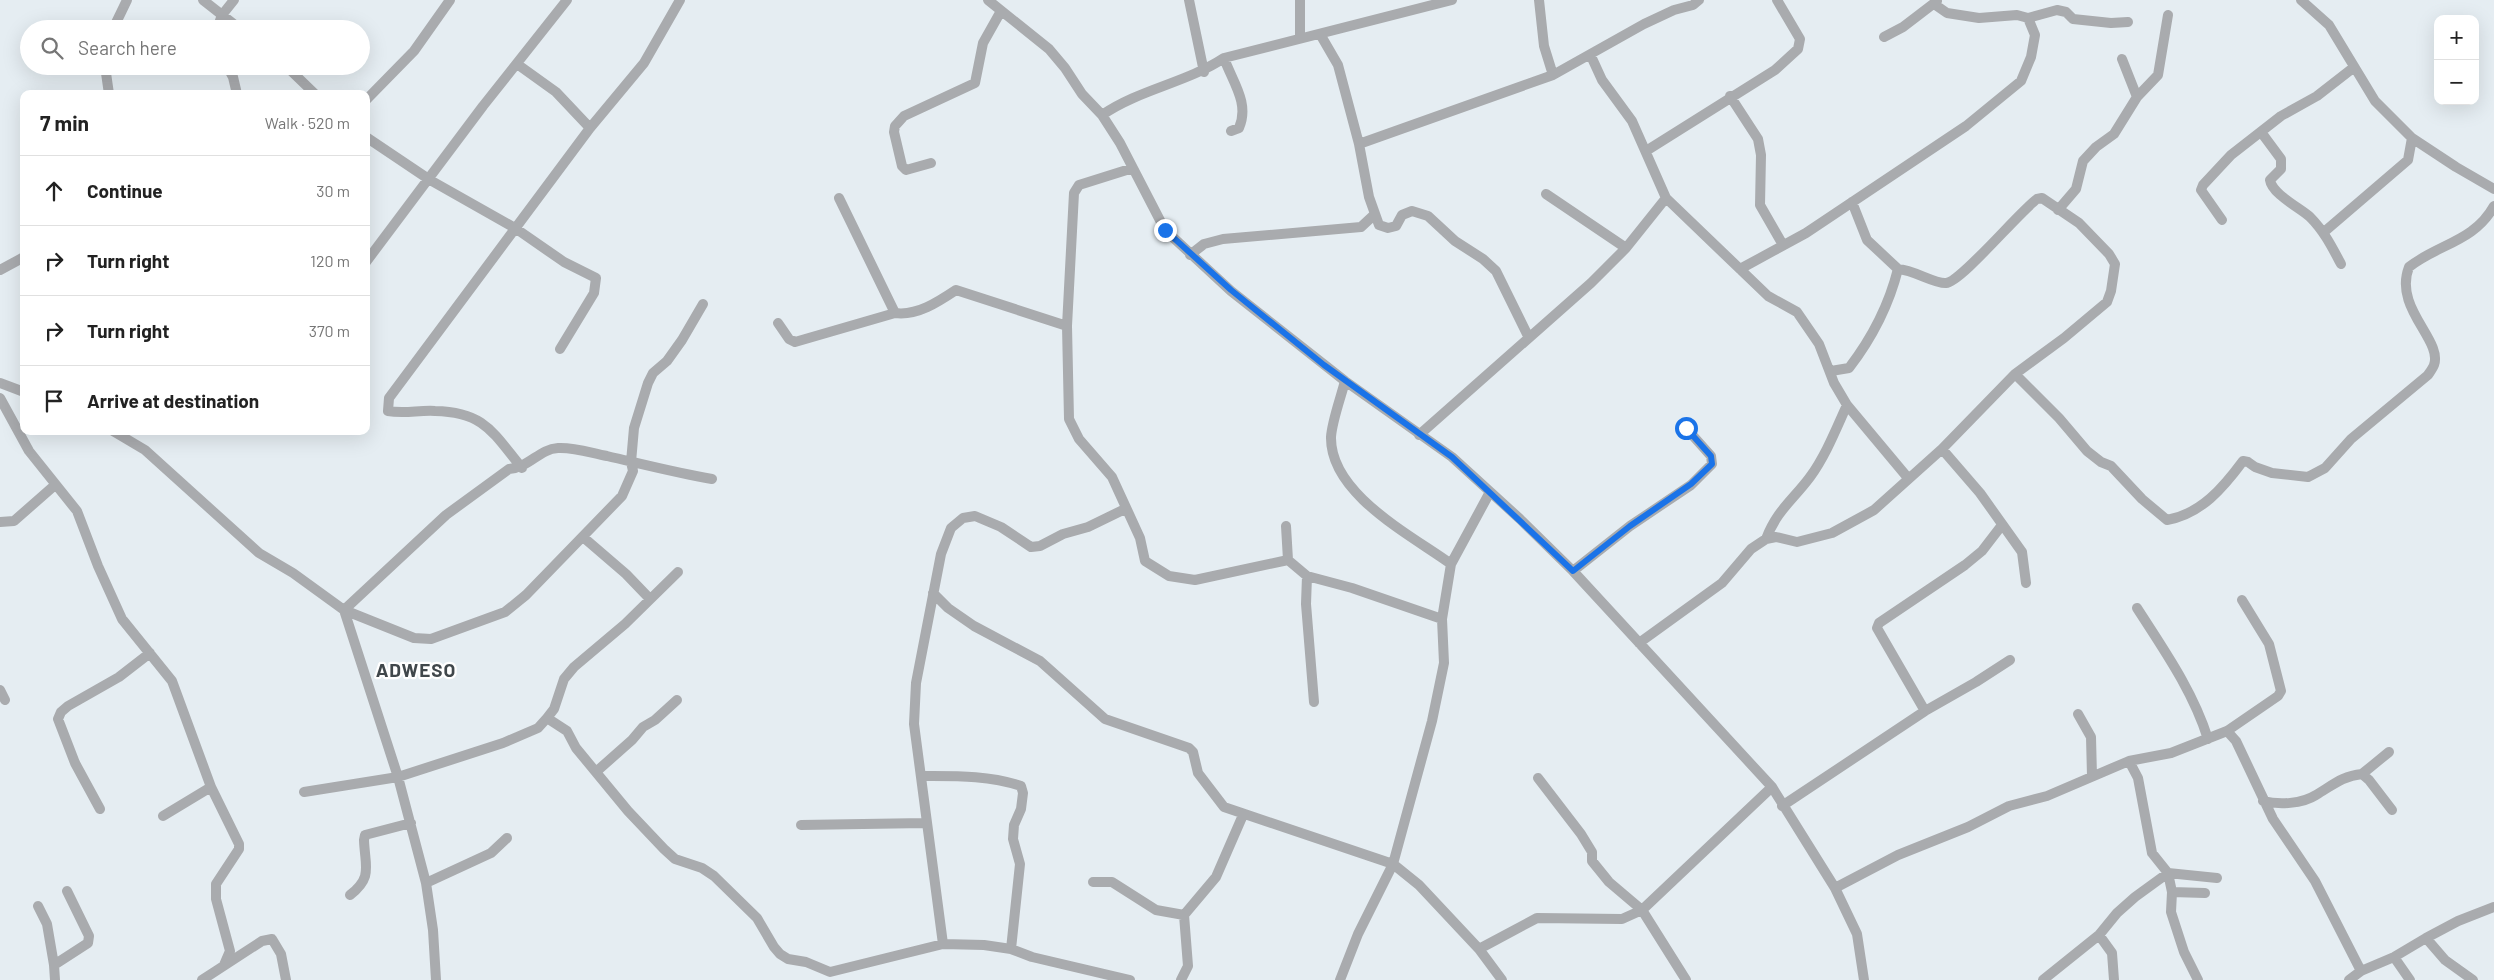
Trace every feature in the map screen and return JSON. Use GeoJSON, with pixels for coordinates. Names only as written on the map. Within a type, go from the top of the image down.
{"type":"FeatureCollection","features":[{"type":"Feature","properties":{"kind":"street"},"geometry":{"type":"LineString","coordinates":[[117,20],[127,0]]}},
{"type":"Feature","properties":{"kind":"street"},"geometry":{"type":"LineString","coordinates":[[203,0],[228,20]]}},
{"type":"Feature","properties":{"kind":"street"},"geometry":{"type":"LineString","coordinates":[[220,20],[234,0]]}},
{"type":"Feature","properties":{"kind":"street"},"geometry":{"type":"LineString","coordinates":[[370,96],[414,51],[450,0]]}},
{"type":"Feature","properties":{"kind":"street"},"geometry":{"type":"LineString","coordinates":[[370,257],[516,64],[568,0]]}},
{"type":"Feature","properties":{"kind":"street"},"geometry":{"type":"LineString","coordinates":[[522,468],[483,422],[467,414],[436,410],[396,412],[388,410],[387,404],[395,389],[590,128],[644,63],[680,0]]}},
{"type":"Feature","properties":{"kind":"street"},"geometry":{"type":"LineString","coordinates":[[988,0],[1049,49],[1065,68],[1082,94],[1102,115],[1133,168],[1165,230],[1190,255],[1231,290],[1345,381],[1452,457],[1573,571],[1772,787],[1782,806],[1835,888],[1857,934],[1864,980]]}},
{"type":"Feature","properties":{"kind":"street"},"geometry":{"type":"LineString","coordinates":[[1188,0],[1204,72]]}},
{"type":"Feature","properties":{"kind":"street"},"geometry":{"type":"LineString","coordinates":[[1300,0],[1300,37]]}},
{"type":"Feature","properties":{"kind":"street"},"geometry":{"type":"LineString","coordinates":[[1102,115],[1137,94],[1164,87],[1204,72],[1224,58],[1300,37],[1320,34],[1452,0]]}},
{"type":"Feature","properties":{"kind":"street"},"geometry":{"type":"LineString","coordinates":[[1539,0],[1544,46],[1552,76]]}},
{"type":"Feature","properties":{"kind":"street"},"geometry":{"type":"LineString","coordinates":[[1359,144],[1552,76],[1591,56],[1644,24],[1674,10],[1693,5],[1699,0]]}},
{"type":"Feature","properties":{"kind":"street"},"geometry":{"type":"LineString","coordinates":[[1646,151],[1730,96],[1775,70],[1801,45],[1800,39],[1777,0]]}},
{"type":"Feature","properties":{"kind":"street"},"geometry":{"type":"LineString","coordinates":[[2301,0],[2329,25],[2353,68],[2375,101],[2412,138],[2494,189]]}},
{"type":"Feature","properties":{"kind":"street"},"geometry":{"type":"LineString","coordinates":[[1884,37],[1903,28],[1936,2],[1947,13],[1979,18],[2017,14],[2028,18],[2057,10],[2066,12],[2073,19],[2111,23],[2128,22]]}},
{"type":"Feature","properties":{"kind":"street"},"geometry":{"type":"LineString","coordinates":[[932,163],[906,170],[902,166],[894,132],[895,126],[904,116],[975,83],[983,43],[1001,11]]}},
{"type":"Feature","properties":{"kind":"street"},"geometry":{"type":"LineString","coordinates":[[2058,210],[2076,189],[2082,161],[2096,147],[2114,134],[2138,96],[2158,75],[2168,15]]}},
{"type":"Feature","properties":{"kind":"street"},"geometry":{"type":"LineString","coordinates":[[1740,269],[1806,233],[1966,126],[2020,81],[2031,57],[2035,35],[2028,18]]}},
{"type":"Feature","properties":{"kind":"street"},"geometry":{"type":"LineString","coordinates":[[1320,34],[1338,65],[1379,225],[1388,228],[1396,226],[1402,215],[1412,211],[1428,216],[1455,241],[1483,258],[1500,277],[1528,336]]}},
{"type":"Feature","properties":{"kind":"street"},"geometry":{"type":"LineString","coordinates":[[1591,56],[1602,80],[1632,121],[1666,198],[1768,296],[1797,312],[1819,344],[1831,371],[1834,383],[1847,405],[1908,478]]}},
{"type":"Feature","properties":{"kind":"street"},"geometry":{"type":"LineString","coordinates":[[1224,58],[1244,108],[1244,117],[1239,128],[1231,131]]}},
{"type":"Feature","properties":{"kind":"street"},"geometry":{"type":"LineString","coordinates":[[2122,59],[2138,96]]}},
{"type":"Feature","properties":{"kind":"street"},"geometry":{"type":"LineString","coordinates":[[516,64],[556,92],[590,128]]}},
{"type":"Feature","properties":{"kind":"street"},"geometry":{"type":"LineString","coordinates":[[2222,220],[2202,190],[2203,185],[2231,155],[2280,116],[2317,96],[2353,68]]}},
{"type":"Feature","properties":{"kind":"street"},"geometry":{"type":"LineString","coordinates":[[106,75],[108,90]]}},
{"type":"Feature","properties":{"kind":"street"},"geometry":{"type":"LineString","coordinates":[[232,75],[236,90]]}},
{"type":"Feature","properties":{"kind":"street"},"geometry":{"type":"LineString","coordinates":[[295,75],[311,90]]}},
{"type":"Feature","properties":{"kind":"street"},"geometry":{"type":"LineString","coordinates":[[1730,96],[1758,138],[1761,155],[1760,205],[1783,245]]}},
{"type":"Feature","properties":{"kind":"street"},"geometry":{"type":"LineString","coordinates":[[2261,132],[2281,159],[2281,169],[2270,180],[2271,184],[2288,201],[2309,216],[2324,232],[2341,264]]}},
{"type":"Feature","properties":{"kind":"street"},"geometry":{"type":"LineString","coordinates":[[2324,232],[2408,160],[2412,138]]}},
{"type":"Feature","properties":{"kind":"street"},"geometry":{"type":"LineString","coordinates":[[370,140],[430,180],[515,228],[564,262],[596,278],[594,294],[560,349]]}},
{"type":"Feature","properties":{"kind":"street"},"geometry":{"type":"LineString","coordinates":[[1133,168],[1079,185],[1074,193],[1067,326],[1069,419],[1079,439],[1112,478],[1140,538],[1145,561],[1169,576],[1195,580],[1288,560]]}},
{"type":"Feature","properties":{"kind":"street"},"geometry":{"type":"LineString","coordinates":[[1546,194],[1626,248]]}},
{"type":"Feature","properties":{"kind":"street"},"geometry":{"type":"LineString","coordinates":[[839,198],[895,313]]}},
{"type":"Feature","properties":{"kind":"street"},"geometry":{"type":"LineString","coordinates":[[1419,435],[1528,336],[1563,310],[1626,248],[1666,198]]}},
{"type":"Feature","properties":{"kind":"street"},"geometry":{"type":"LineString","coordinates":[[1639,644],[1722,583],[1751,549],[1766,539],[1776,537],[1797,542],[1832,533],[1874,510],[1942,448],[2015,374],[2084,323],[2107,302],[2111,291],[2115,264],[2110,254],[2080,223],[2042,198],[2037,199],[1981,256],[1951,282],[1942,282],[1911,270],[1898,269],[1867,240],[1852,202]]}},
{"type":"Feature","properties":{"kind":"street"},"geometry":{"type":"LineString","coordinates":[[2015,374],[2059,418],[2087,451],[2101,462],[2111,466],[2142,499],[2167,520],[2182,518],[2200,508],[2243,462],[2248,462],[2255,467],[2272,473],[2308,477],[2325,468],[2351,439],[2428,375],[2434,364],[2434,352],[2408,304],[2405,284],[2409,267],[2417,260],[2464,237],[2485,222],[2494,206]]}},
{"type":"Feature","properties":{"kind":"street"},"geometry":{"type":"LineString","coordinates":[[1190,255],[1204,244],[1223,239],[1361,227],[1375,214]]}},
{"type":"Feature","properties":{"kind":"street"},"geometry":{"type":"LineString","coordinates":[[0,270],[20,259]]}},
{"type":"Feature","properties":{"kind":"street"},"geometry":{"type":"LineString","coordinates":[[1831,371],[1849,368],[1862,351],[1890,299],[1898,269]]}},
{"type":"Feature","properties":{"kind":"street"},"geometry":{"type":"LineString","coordinates":[[778,323],[789,339],[795,342],[895,313],[901,314],[932,306],[956,290],[1067,326]]}},
{"type":"Feature","properties":{"kind":"street"},"geometry":{"type":"LineString","coordinates":[[119,435],[145,450],[259,553],[293,573],[344,610],[414,638],[431,639],[458,631],[505,612],[526,596],[622,496],[633,471],[631,462],[634,428],[648,383],[653,373],[667,361],[682,340],[703,304]]}},
{"type":"Feature","properties":{"kind":"street"},"geometry":{"type":"LineString","coordinates":[[1345,381],[1332,437],[1340,472],[1347,484],[1391,523],[1451,564]]}},
{"type":"Feature","properties":{"kind":"street"},"geometry":{"type":"LineString","coordinates":[[0,384],[20,391]]}},
{"type":"Feature","properties":{"kind":"street"},"geometry":{"type":"LineString","coordinates":[[0,398],[20,435]]}},
{"type":"Feature","properties":{"kind":"street"},"geometry":{"type":"LineString","coordinates":[[1766,539],[1772,521],[1809,478],[1823,456],[1847,405]]}},
{"type":"Feature","properties":{"kind":"street"},"geometry":{"type":"LineString","coordinates":[[1573,571],[1630,526],[1691,484],[1712,464],[1711,456],[1686,428]]}},
{"type":"Feature","properties":{"kind":"street"},"geometry":{"type":"LineString","coordinates":[[20,435],[29,451],[77,511],[98,566],[122,619],[172,681],[211,786],[239,844],[236,854],[216,884],[216,898],[230,950],[224,966]]}},
{"type":"Feature","properties":{"kind":"street"},"geometry":{"type":"LineString","coordinates":[[344,610],[446,514],[509,469],[522,468],[542,453],[555,448],[569,448],[712,480]]}},
{"type":"Feature","properties":{"kind":"street"},"geometry":{"type":"LineString","coordinates":[[1942,448],[1980,493],[2022,552],[2026,583]]}},
{"type":"Feature","properties":{"kind":"street"},"geometry":{"type":"LineString","coordinates":[[0,522],[14,521],[55,485]]}},
{"type":"Feature","properties":{"kind":"street"},"geometry":{"type":"LineString","coordinates":[[1340,980],[1358,934],[1393,864],[1432,721],[1444,663],[1442,619],[1451,564],[1490,492]]}},
{"type":"Feature","properties":{"kind":"street"},"geometry":{"type":"LineString","coordinates":[[943,944],[925,823],[914,724],[915,699],[933,593],[944,545],[951,528],[963,518],[975,516],[1001,527],[1031,547],[1040,546],[1063,534],[1088,527],[1125,509]]}},
{"type":"Feature","properties":{"kind":"street"},"geometry":{"type":"LineString","coordinates":[[1925,711],[1877,628],[1879,623],[1965,566],[1982,551],[2002,524]]}},
{"type":"Feature","properties":{"kind":"street"},"geometry":{"type":"LineString","coordinates":[[1286,526],[1288,560],[1308,576],[1352,588],[1442,619]]}},
{"type":"Feature","properties":{"kind":"street"},"geometry":{"type":"LineString","coordinates":[[583,537],[626,574],[650,599]]}},
{"type":"Feature","properties":{"kind":"street"},"geometry":{"type":"LineString","coordinates":[[304,792],[398,777],[503,743],[538,728],[554,709],[564,679],[574,667],[625,624],[678,572]]}},
{"type":"Feature","properties":{"kind":"street"},"geometry":{"type":"LineString","coordinates":[[1308,576],[1306,604],[1314,702]]}},
{"type":"Feature","properties":{"kind":"street"},"geometry":{"type":"LineString","coordinates":[[933,593],[948,608],[974,626],[1040,661],[1104,719],[1189,748],[1193,752],[1198,773],[1212,790],[1219,803],[1243,816],[1393,864],[1419,885],[1479,949],[1502,980]]}},
{"type":"Feature","properties":{"kind":"street"},"geometry":{"type":"LineString","coordinates":[[1835,888],[1898,855],[1968,827],[2009,806],[2047,796],[2129,761],[2171,753],[2227,732],[2278,696],[2281,691],[2269,644],[2242,600]]}},
{"type":"Feature","properties":{"kind":"street"},"geometry":{"type":"LineString","coordinates":[[2137,608],[2195,704],[2208,739]]}},
{"type":"Feature","properties":{"kind":"street"},"geometry":{"type":"LineString","coordinates":[[344,610],[398,777],[426,883],[433,930],[436,980]]}},
{"type":"Feature","properties":{"kind":"street"},"geometry":{"type":"LineString","coordinates":[[100,809],[75,763],[58,718],[60,712],[68,706],[119,677],[150,653]]}},
{"type":"Feature","properties":{"kind":"street"},"geometry":{"type":"LineString","coordinates":[[1782,806],[1925,711],[2010,660]]}},
{"type":"Feature","properties":{"kind":"street"},"geometry":{"type":"LineString","coordinates":[[597,771],[632,740],[643,727],[678,700]]}},
{"type":"Feature","properties":{"kind":"street"},"geometry":{"type":"LineString","coordinates":[[2078,714],[2091,737],[2092,776]]}},
{"type":"Feature","properties":{"kind":"street"},"geometry":{"type":"LineString","coordinates":[[547,718],[566,731],[576,748],[597,771],[628,811],[675,860],[702,868],[738,898],[757,918],[780,954],[788,959],[806,962],[828,976],[943,944],[984,945],[1095,970],[1130,980]]}},
{"type":"Feature","properties":{"kind":"street"},"geometry":{"type":"LineString","coordinates":[[2227,732],[2236,741],[2263,801],[2315,880],[2361,971]]}},
{"type":"Feature","properties":{"kind":"street"},"geometry":{"type":"LineString","coordinates":[[2263,801],[2278,805],[2315,796],[2341,778],[2362,774],[2389,752]]}},
{"type":"Feature","properties":{"kind":"street"},"geometry":{"type":"LineString","coordinates":[[2129,761],[2138,778],[2152,853],[2168,873],[2172,892],[2171,912],[2184,952],[2198,980]]}},
{"type":"Feature","properties":{"kind":"street"},"geometry":{"type":"LineString","coordinates":[[2362,774],[2370,780],[2392,810]]}},
{"type":"Feature","properties":{"kind":"street"},"geometry":{"type":"LineString","coordinates":[[921,776],[975,776],[1005,780],[1022,786],[1021,809],[1014,825],[1013,839],[1020,864],[1010,950]]}},
{"type":"Feature","properties":{"kind":"street"},"geometry":{"type":"LineString","coordinates":[[1538,778],[1568,814],[1592,852],[1592,861],[1610,882],[1642,910],[1686,980]]}},
{"type":"Feature","properties":{"kind":"street"},"geometry":{"type":"LineString","coordinates":[[163,816],[211,786]]}},
{"type":"Feature","properties":{"kind":"street"},"geometry":{"type":"LineString","coordinates":[[1479,949],[1537,918],[1622,919],[1642,910],[1772,787]]}},
{"type":"Feature","properties":{"kind":"street"},"geometry":{"type":"LineString","coordinates":[[1181,980],[1188,966],[1184,915],[1216,877],[1243,816]]}},
{"type":"Feature","properties":{"kind":"street"},"geometry":{"type":"LineString","coordinates":[[350,895],[362,886],[366,880],[364,840],[366,835],[410,823]]}},
{"type":"Feature","properties":{"kind":"street"},"geometry":{"type":"LineString","coordinates":[[801,825],[925,823]]}},
{"type":"Feature","properties":{"kind":"street"},"geometry":{"type":"LineString","coordinates":[[426,883],[491,853],[507,838]]}},
{"type":"Feature","properties":{"kind":"street"},"geometry":{"type":"LineString","coordinates":[[2043,980],[2099,935],[2117,912],[2168,873],[2217,878]]}},
{"type":"Feature","properties":{"kind":"street"},"geometry":{"type":"LineString","coordinates":[[1093,882],[1112,882],[1156,910],[1184,915]]}},
{"type":"Feature","properties":{"kind":"street"},"geometry":{"type":"LineString","coordinates":[[54,965],[88,943],[89,936],[67,891]]}},
{"type":"Feature","properties":{"kind":"street"},"geometry":{"type":"LineString","coordinates":[[2172,892],[2205,893]]}},
{"type":"Feature","properties":{"kind":"street"},"geometry":{"type":"LineString","coordinates":[[38,906],[47,924],[55,980]]}},
{"type":"Feature","properties":{"kind":"street"},"geometry":{"type":"LineString","coordinates":[[2349,980],[2361,971],[2394,957],[2458,921],[2494,907]]}},
{"type":"Feature","properties":{"kind":"street"},"geometry":{"type":"LineString","coordinates":[[2099,935],[2112,952],[2114,980]]}},
{"type":"Feature","properties":{"kind":"street"},"geometry":{"type":"LineString","coordinates":[[2426,938],[2446,960],[2473,980]]}},
{"type":"Feature","properties":{"kind":"street"},"geometry":{"type":"LineString","coordinates":[[202,980],[262,941],[272,939],[281,954],[286,980]]}},
{"type":"Feature","properties":{"kind":"street"},"geometry":{"type":"LineString","coordinates":[[2394,957],[2410,980]]}},
{"type":"Feature","properties":{"kind":"district","name":"ADWESO"},"geometry":{"type":"Point","coordinates":[416,670]}},
{"type":"Feature","properties":{"kind":"route"},"geometry":{"type":"LineString","coordinates":[[1165,230],[1190,255],[1231,290],[1324,365],[1452,457],[1520,519],[1573,571],[1630,526],[1662,506],[1691,484],[1712,464],[1711,456],[1686,428]]}}]}
